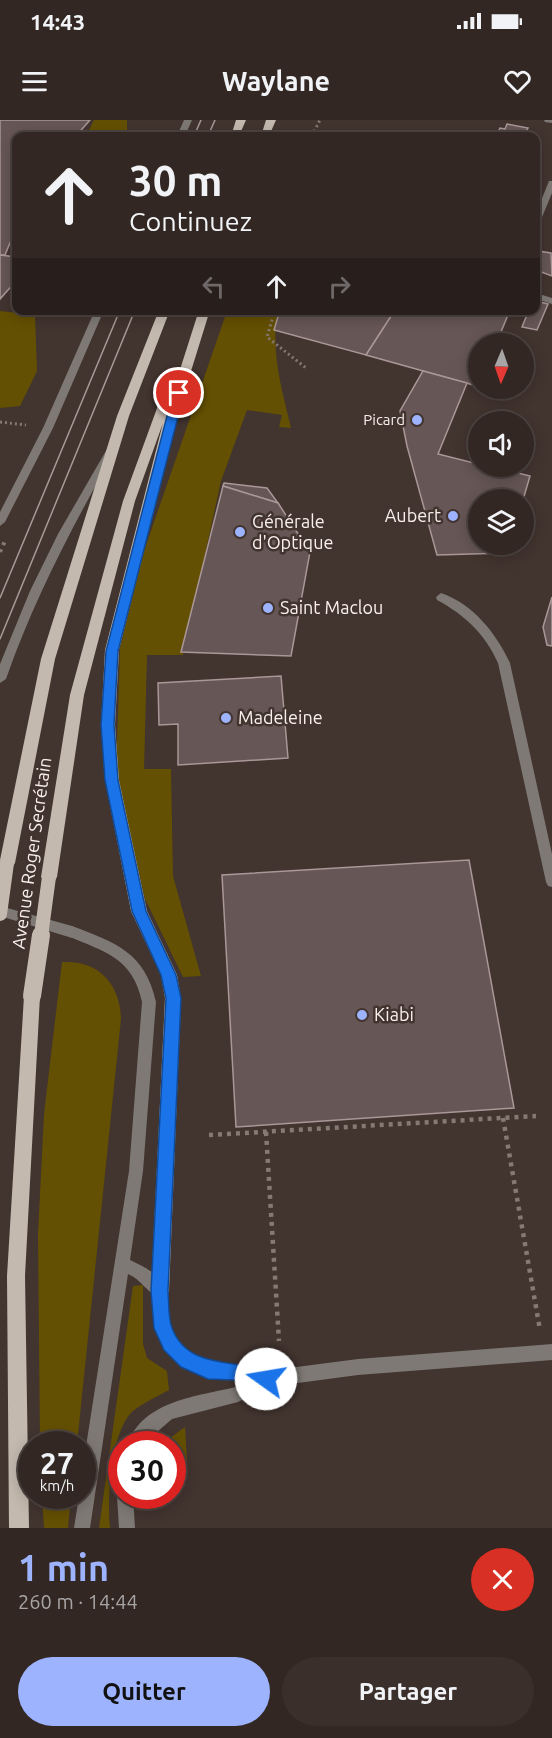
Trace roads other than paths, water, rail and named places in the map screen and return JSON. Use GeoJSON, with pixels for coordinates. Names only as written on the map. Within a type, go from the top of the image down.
{"type":"FeatureCollection","features":[{"type":"Feature","properties":{"kind":"main road","name":"Avenue Roger Secrétain"},"geometry":{"type":"LineString","coordinates":[[0,912],[7,863],[48,659],[123,416],[163,315]]}},
{"type":"Feature","properties":{"kind":"main road","name":"Avenue Roger Secrétain"},"geometry":{"type":"LineString","coordinates":[[19,1528],[16,1276],[32,996],[49,877],[77,695],[129,501],[197,315]]}},
{"type":"Feature","properties":{"kind":"main road"},"geometry":{"type":"LineString","coordinates":[[160,1291],[173,998],[169,975],[139,911],[112,780],[108,725],[112,651],[172,413],[203,315]]}},
{"type":"Feature","properties":{"kind":"street"},"geometry":{"type":"LineString","coordinates":[[548,120],[552,121]]}},
{"type":"Feature","properties":{"kind":"street"},"geometry":{"type":"LineString","coordinates":[[540,212],[552,183]]}},
{"type":"Feature","properties":{"kind":"street"},"geometry":{"type":"LineString","coordinates":[[0,522],[48,428],[98,315]]}},
{"type":"Feature","properties":{"kind":"street"},"geometry":{"type":"LineString","coordinates":[[0,679],[11,646],[59,539],[116,440]]}},
{"type":"Feature","properties":{"kind":"street"},"geometry":{"type":"LineString","coordinates":[[441,597],[462,608],[488,633],[504,663],[552,882]]}},
{"type":"Feature","properties":{"kind":"street"},"geometry":{"type":"LineString","coordinates":[[0,912],[72,932],[119,953],[133,963],[147,984],[149,1002],[136,1171],[82,1528]]}},
{"type":"Feature","properties":{"kind":"street"},"geometry":{"type":"LineString","coordinates":[[123,1265],[144,1274],[160,1291],[162,1328],[171,1344],[187,1361],[208,1370],[234,1372],[266,1379],[358,1367],[552,1352]]}},
{"type":"Feature","properties":{"kind":"street"},"geometry":{"type":"LineString","coordinates":[[145,1431],[168,1412],[238,1395],[266,1379]]}},
{"type":"Feature","properties":{"kind":"street"},"geometry":{"type":"LineString","coordinates":[[126,1509],[127,1528]]}},
{"type":"Feature","properties":{"kind":"tram line"},"geometry":{"type":"LineString","coordinates":[[196,132],[201,120]]}},
{"type":"Feature","properties":{"kind":"tram line"},"geometry":{"type":"LineString","coordinates":[[210,132],[215,120]]}},
{"type":"Feature","properties":{"kind":"tram line"},"geometry":{"type":"LineString","coordinates":[[0,598],[118,315]]}},
{"type":"Feature","properties":{"kind":"tram line"},"geometry":{"type":"LineString","coordinates":[[0,639],[133,315]]}},
{"type":"Feature","properties":{"kind":"place","name":"Picard"},"geometry":{"type":"Point","coordinates":[417,420]}},
{"type":"Feature","properties":{"kind":"place","name":"Aubert"},"geometry":{"type":"Point","coordinates":[453,516]}},
{"type":"Feature","properties":{"kind":"place","name":"Générale d'Optique"},"geometry":{"type":"Point","coordinates":[240,532]}},
{"type":"Feature","properties":{"kind":"place","name":"Saint Maclou"},"geometry":{"type":"Point","coordinates":[268,608]}},
{"type":"Feature","properties":{"kind":"place","name":"Madeleine"},"geometry":{"type":"Point","coordinates":[226,718]}},
{"type":"Feature","properties":{"kind":"place","name":"Kiabi"},"geometry":{"type":"Point","coordinates":[362,1015]}}]}
